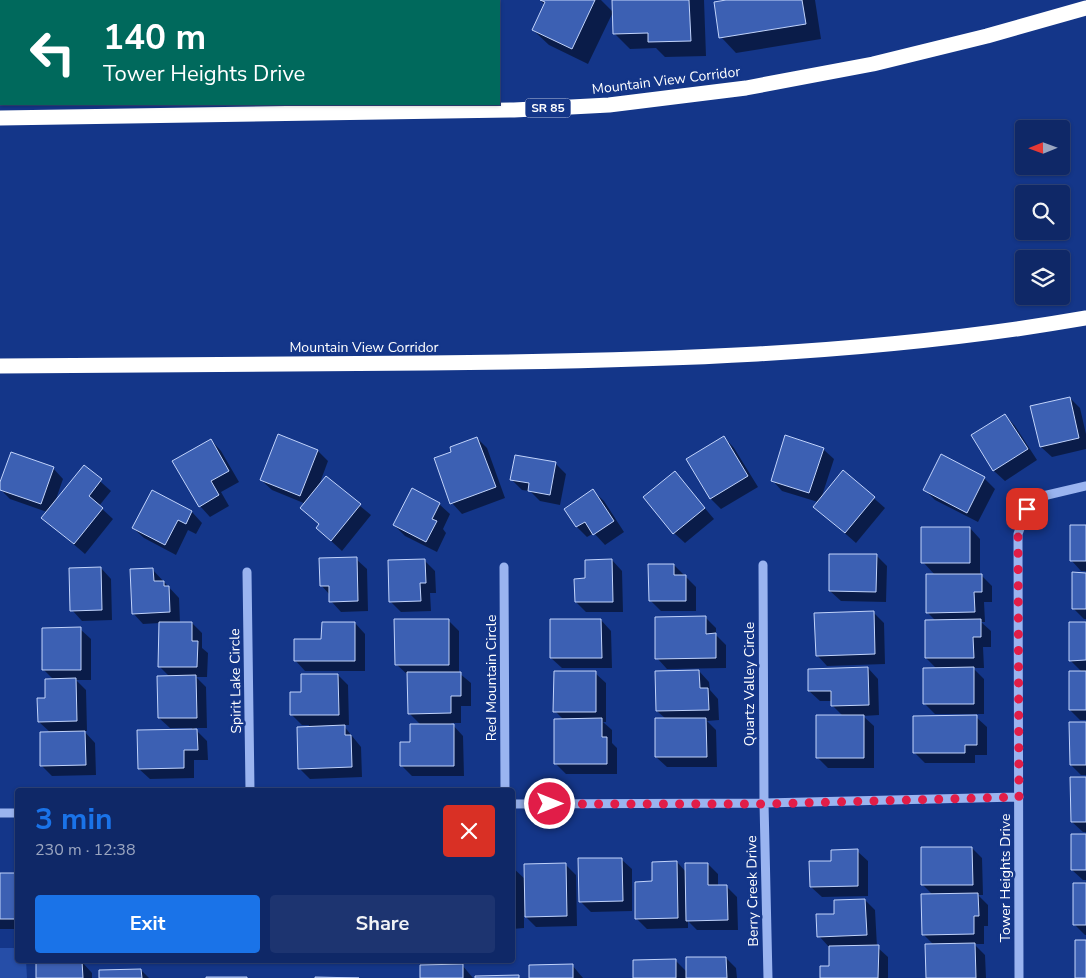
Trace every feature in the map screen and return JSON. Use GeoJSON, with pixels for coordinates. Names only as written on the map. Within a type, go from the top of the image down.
{"type":"FeatureCollection","features":[{"type":"Feature","properties":{"kind":"highway","name":"Mountain View Corridor"},"geometry":{"type":"LineString","coordinates":[[0,118],[504,110],[609,104],[746,88],[873,64],[987,36],[1086,8]]}},
{"type":"Feature","properties":{"kind":"highway","name":"Mountain View Corridor"},"geometry":{"type":"LineString","coordinates":[[0,366],[474,363],[708,358],[903,343],[1086,318]]}},
{"type":"Feature","properties":{"kind":"street","name":"Tower Heights Drive"},"geometry":{"type":"LineString","coordinates":[[1019,978],[1018,534],[1027,509],[1043,496],[1086,486]]}},
{"type":"Feature","properties":{"kind":"street","name":"Quartz Valley Circle"},"geometry":{"type":"LineString","coordinates":[[763,565],[764,804]]}},
{"type":"Feature","properties":{"kind":"street","name":"Red Mountain Circle"},"geometry":{"type":"LineString","coordinates":[[504,567],[505,788]]}},
{"type":"Feature","properties":{"kind":"street","name":"Spirit Lake Circle"},"geometry":{"type":"LineString","coordinates":[[248,572],[250,788]]}},
{"type":"Feature","properties":{"kind":"street"},"geometry":{"type":"LineString","coordinates":[[515,804],[764,804],[1019,797]]}},
{"type":"Feature","properties":{"kind":"street","name":"Berry Creek Drive"},"geometry":{"type":"LineString","coordinates":[[764,804],[768,978]]}},
{"type":"Feature","properties":{"kind":"street"},"geometry":{"type":"LineString","coordinates":[[0,813],[15,813]]}},
{"type":"Feature","properties":{"kind":"shaded area"},"geometry":{"type":"Polygon","coordinates":[[[0,948],[15,948],[15,963],[26,963],[27,978],[0,978],[0,948]]]}},
{"type":"Feature","properties":{"kind":"building"},"geometry":{"type":"Polygon","coordinates":[[[540,0],[595,0],[572,49],[532,30],[545,2],[540,0]]]}},
{"type":"Feature","properties":{"kind":"building"},"geometry":{"type":"Polygon","coordinates":[[[612,0],[689,0],[691,41],[648,42],[648,33],[613,34],[612,0]]]}},
{"type":"Feature","properties":{"kind":"building"},"geometry":{"type":"Polygon","coordinates":[[[726,0],[802,0],[806,24],[719,38],[714,2],[726,0]]]}},
{"type":"Feature","properties":{"kind":"building"},"geometry":{"type":"Polygon","coordinates":[[[1070,397],[1079,438],[1040,447],[1030,406],[1070,397]]]}},
{"type":"Feature","properties":{"kind":"building"},"geometry":{"type":"Polygon","coordinates":[[[1005,414],[1028,449],[993,471],[971,435],[1005,414]]]}},
{"type":"Feature","properties":{"kind":"building"},"geometry":{"type":"Polygon","coordinates":[[[278,434],[318,450],[300,496],[260,480],[278,434]]]}},
{"type":"Feature","properties":{"kind":"building"},"geometry":{"type":"Polygon","coordinates":[[[785,435],[824,448],[809,493],[771,481],[785,435]]]}},
{"type":"Feature","properties":{"kind":"building"},"geometry":{"type":"Polygon","coordinates":[[[724,436],[748,476],[710,499],[686,459],[724,436]]]}},
{"type":"Feature","properties":{"kind":"building"},"geometry":{"type":"Polygon","coordinates":[[[477,437],[496,487],[450,504],[434,458],[451,452],[450,447],[477,437]]]}},
{"type":"Feature","properties":{"kind":"building"},"geometry":{"type":"Polygon","coordinates":[[[211,439],[229,471],[211,481],[219,495],[199,507],[172,461],[211,439]]]}},
{"type":"Feature","properties":{"kind":"building"},"geometry":{"type":"Polygon","coordinates":[[[11,452],[54,467],[41,504],[0,490],[0,482],[11,452]]]}},
{"type":"Feature","properties":{"kind":"building"},"geometry":{"type":"Polygon","coordinates":[[[941,454],[985,477],[967,513],[923,490],[941,454]]]}},
{"type":"Feature","properties":{"kind":"building"},"geometry":{"type":"Polygon","coordinates":[[[515,455],[556,462],[550,495],[528,491],[529,483],[510,480],[515,455]]]}},
{"type":"Feature","properties":{"kind":"building"},"geometry":{"type":"Polygon","coordinates":[[[84,465],[102,479],[89,496],[103,508],[74,544],[41,518],[84,465]]]}},
{"type":"Feature","properties":{"kind":"building"},"geometry":{"type":"Polygon","coordinates":[[[843,470],[875,497],[845,533],[813,507],[843,470]]]}},
{"type":"Feature","properties":{"kind":"building"},"geometry":{"type":"Polygon","coordinates":[[[675,471],[705,508],[673,534],[643,497],[675,471]]]}},
{"type":"Feature","properties":{"kind":"building"},"geometry":{"type":"Polygon","coordinates":[[[326,476],[361,504],[331,541],[316,528],[319,524],[300,508],[326,476]]]}},
{"type":"Feature","properties":{"kind":"building"},"geometry":{"type":"Polygon","coordinates":[[[412,488],[440,503],[432,519],[437,521],[426,542],[393,525],[412,488]]]}},
{"type":"Feature","properties":{"kind":"building"},"geometry":{"type":"Polygon","coordinates":[[[593,489],[614,521],[593,535],[585,522],[576,527],[564,509],[593,489]]]}},
{"type":"Feature","properties":{"kind":"building"},"geometry":{"type":"Polygon","coordinates":[[[152,490],[192,511],[186,524],[178,520],[165,545],[132,528],[152,490]]]}},
{"type":"Feature","properties":{"kind":"building"},"geometry":{"type":"Polygon","coordinates":[[[1070,525],[1086,525],[1086,561],[1070,561],[1070,525]]]}},
{"type":"Feature","properties":{"kind":"building"},"geometry":{"type":"Polygon","coordinates":[[[921,527],[970,527],[970,563],[921,563],[921,527]]]}},
{"type":"Feature","properties":{"kind":"building"},"geometry":{"type":"Polygon","coordinates":[[[829,554],[877,554],[876,592],[829,591],[829,554]]]}},
{"type":"Feature","properties":{"kind":"building"},"geometry":{"type":"Polygon","coordinates":[[[357,557],[358,601],[329,602],[329,586],[320,586],[319,558],[357,557]]]}},
{"type":"Feature","properties":{"kind":"building"},"geometry":{"type":"Polygon","coordinates":[[[425,559],[426,583],[420,583],[421,601],[389,602],[388,560],[425,559]]]}},
{"type":"Feature","properties":{"kind":"building"},"geometry":{"type":"Polygon","coordinates":[[[612,559],[613,602],[575,602],[574,579],[585,578],[585,560],[612,559]]]}},
{"type":"Feature","properties":{"kind":"building"},"geometry":{"type":"Polygon","coordinates":[[[648,564],[674,564],[674,575],[686,575],[686,601],[649,601],[648,564]]]}},
{"type":"Feature","properties":{"kind":"building"},"geometry":{"type":"Polygon","coordinates":[[[101,567],[102,610],[70,611],[69,568],[101,567]]]}},
{"type":"Feature","properties":{"kind":"building"},"geometry":{"type":"Polygon","coordinates":[[[153,568],[154,581],[164,581],[164,586],[169,586],[170,612],[132,614],[130,569],[153,568]]]}},
{"type":"Feature","properties":{"kind":"building"},"geometry":{"type":"Polygon","coordinates":[[[1072,572],[1086,573],[1086,609],[1072,609],[1072,572]]]}},
{"type":"Feature","properties":{"kind":"building"},"geometry":{"type":"Polygon","coordinates":[[[926,574],[982,574],[982,592],[974,592],[975,612],[926,613],[926,574]]]}},
{"type":"Feature","properties":{"kind":"building"},"geometry":{"type":"Polygon","coordinates":[[[874,611],[875,654],[816,656],[814,613],[874,611]]]}},
{"type":"Feature","properties":{"kind":"building"},"geometry":{"type":"Polygon","coordinates":[[[706,616],[706,634],[716,633],[716,658],[655,659],[655,617],[706,616]]]}},
{"type":"Feature","properties":{"kind":"building"},"geometry":{"type":"Polygon","coordinates":[[[394,619],[449,619],[449,665],[395,665],[394,619]]]}},
{"type":"Feature","properties":{"kind":"building"},"geometry":{"type":"Polygon","coordinates":[[[550,619],[601,619],[602,658],[550,658],[550,619]]]}},
{"type":"Feature","properties":{"kind":"building"},"geometry":{"type":"Polygon","coordinates":[[[981,619],[981,637],[973,637],[974,658],[925,658],[925,620],[981,619]]]}},
{"type":"Feature","properties":{"kind":"building"},"geometry":{"type":"Polygon","coordinates":[[[159,622],[192,622],[192,641],[198,641],[197,667],[158,667],[159,622]]]}},
{"type":"Feature","properties":{"kind":"building"},"geometry":{"type":"Polygon","coordinates":[[[322,622],[355,622],[355,661],[294,661],[294,639],[321,639],[322,622]]]}},
{"type":"Feature","properties":{"kind":"building"},"geometry":{"type":"Polygon","coordinates":[[[1069,622],[1086,622],[1086,660],[1069,661],[1069,622]]]}},
{"type":"Feature","properties":{"kind":"building"},"geometry":{"type":"Polygon","coordinates":[[[81,627],[81,670],[42,670],[42,628],[81,627]]]}},
{"type":"Feature","properties":{"kind":"building"},"geometry":{"type":"Polygon","coordinates":[[[868,667],[869,705],[831,706],[831,691],[808,691],[808,669],[868,667]]]}},
{"type":"Feature","properties":{"kind":"building"},"geometry":{"type":"Polygon","coordinates":[[[974,667],[974,704],[923,704],[923,668],[974,667]]]}},
{"type":"Feature","properties":{"kind":"building"},"geometry":{"type":"Polygon","coordinates":[[[699,670],[700,688],[708,688],[709,710],[656,711],[655,671],[699,670]]]}},
{"type":"Feature","properties":{"kind":"building"},"geometry":{"type":"Polygon","coordinates":[[[554,671],[596,671],[596,712],[553,712],[554,671]]]}},
{"type":"Feature","properties":{"kind":"building"},"geometry":{"type":"Polygon","coordinates":[[[1069,671],[1086,671],[1086,710],[1069,710],[1069,671]]]}},
{"type":"Feature","properties":{"kind":"building"},"geometry":{"type":"Polygon","coordinates":[[[407,672],[461,672],[461,696],[451,696],[451,713],[408,714],[407,672]]]}},
{"type":"Feature","properties":{"kind":"building"},"geometry":{"type":"Polygon","coordinates":[[[301,674],[338,674],[339,715],[290,715],[290,692],[301,692],[301,674]]]}},
{"type":"Feature","properties":{"kind":"building"},"geometry":{"type":"Polygon","coordinates":[[[196,675],[197,718],[158,718],[157,676],[196,675]]]}},
{"type":"Feature","properties":{"kind":"building"},"geometry":{"type":"Polygon","coordinates":[[[76,678],[77,721],[38,722],[37,698],[45,698],[45,679],[76,678]]]}},
{"type":"Feature","properties":{"kind":"building"},"geometry":{"type":"Polygon","coordinates":[[[816,715],[864,715],[864,758],[816,758],[816,715]]]}},
{"type":"Feature","properties":{"kind":"building"},"geometry":{"type":"Polygon","coordinates":[[[977,715],[977,745],[965,745],[965,753],[913,753],[913,716],[977,715]]]}},
{"type":"Feature","properties":{"kind":"building"},"geometry":{"type":"Polygon","coordinates":[[[602,718],[602,737],[607,737],[607,764],[554,764],[554,719],[602,718]]]}},
{"type":"Feature","properties":{"kind":"building"},"geometry":{"type":"Polygon","coordinates":[[[655,718],[706,718],[707,757],[655,757],[655,718]]]}},
{"type":"Feature","properties":{"kind":"building"},"geometry":{"type":"Polygon","coordinates":[[[1069,722],[1086,722],[1086,765],[1070,765],[1069,722]]]}},
{"type":"Feature","properties":{"kind":"building"},"geometry":{"type":"Polygon","coordinates":[[[410,724],[454,724],[454,766],[400,766],[400,742],[410,742],[410,724]]]}},
{"type":"Feature","properties":{"kind":"building"},"geometry":{"type":"Polygon","coordinates":[[[345,725],[345,735],[351,735],[352,767],[298,769],[297,727],[345,725]]]}},
{"type":"Feature","properties":{"kind":"building"},"geometry":{"type":"Polygon","coordinates":[[[197,729],[198,750],[184,750],[184,768],[138,769],[137,730],[197,729]]]}},
{"type":"Feature","properties":{"kind":"building"},"geometry":{"type":"Polygon","coordinates":[[[85,731],[86,765],[40,766],[40,732],[85,731]]]}},
{"type":"Feature","properties":{"kind":"building"},"geometry":{"type":"Polygon","coordinates":[[[1070,777],[1086,777],[1086,822],[1071,822],[1070,777]]]}},
{"type":"Feature","properties":{"kind":"building"},"geometry":{"type":"Polygon","coordinates":[[[1071,834],[1086,834],[1086,870],[1071,870],[1071,834]]]}},
{"type":"Feature","properties":{"kind":"building"},"geometry":{"type":"Polygon","coordinates":[[[921,847],[972,847],[973,885],[921,885],[921,847]]]}},
{"type":"Feature","properties":{"kind":"building"},"geometry":{"type":"Polygon","coordinates":[[[858,849],[858,886],[810,887],[809,861],[831,861],[831,850],[858,849]]]}},
{"type":"Feature","properties":{"kind":"building"},"geometry":{"type":"Polygon","coordinates":[[[578,858],[622,858],[623,901],[579,902],[578,858]]]}},
{"type":"Feature","properties":{"kind":"building"},"geometry":{"type":"Polygon","coordinates":[[[677,861],[678,918],[635,919],[635,882],[652,881],[652,862],[677,861]]]}},
{"type":"Feature","properties":{"kind":"building"},"geometry":{"type":"Polygon","coordinates":[[[566,863],[567,916],[525,917],[524,864],[566,863]]]}},
{"type":"Feature","properties":{"kind":"building"},"geometry":{"type":"Polygon","coordinates":[[[685,863],[708,863],[708,885],[727,885],[728,920],[686,921],[685,863]]]}},
{"type":"Feature","properties":{"kind":"building"},"geometry":{"type":"Polygon","coordinates":[[[0,873],[15,873],[15,919],[0,919],[0,873]]]}},
{"type":"Feature","properties":{"kind":"building"},"geometry":{"type":"Polygon","coordinates":[[[1073,883],[1086,883],[1086,925],[1073,925],[1073,883]]]}},
{"type":"Feature","properties":{"kind":"building"},"geometry":{"type":"Polygon","coordinates":[[[978,893],[979,916],[974,916],[974,934],[922,935],[921,894],[978,893]]]}},
{"type":"Feature","properties":{"kind":"building"},"geometry":{"type":"Polygon","coordinates":[[[865,899],[867,935],[817,937],[816,914],[834,914],[834,900],[865,899]]]}},
{"type":"Feature","properties":{"kind":"building"},"geometry":{"type":"Polygon","coordinates":[[[1075,940],[1086,940],[1086,978],[1075,978],[1075,940]]]}},
{"type":"Feature","properties":{"kind":"building"},"geometry":{"type":"Polygon","coordinates":[[[975,943],[976,978],[926,978],[925,944],[975,943]]]}},
{"type":"Feature","properties":{"kind":"building"},"geometry":{"type":"Polygon","coordinates":[[[879,945],[878,978],[820,978],[820,966],[829,966],[829,946],[879,945]]]}},
{"type":"Feature","properties":{"kind":"building"},"geometry":{"type":"Polygon","coordinates":[[[686,957],[726,957],[727,978],[686,978],[686,957]]]}},
{"type":"Feature","properties":{"kind":"building"},"geometry":{"type":"Polygon","coordinates":[[[676,959],[676,978],[633,978],[633,960],[676,959]]]}},
{"type":"Feature","properties":{"kind":"building"},"geometry":{"type":"Polygon","coordinates":[[[36,963],[82,963],[83,978],[36,978],[36,963]]]}},
{"type":"Feature","properties":{"kind":"building"},"geometry":{"type":"Polygon","coordinates":[[[463,964],[463,978],[420,978],[420,965],[463,964]]]}},
{"type":"Feature","properties":{"kind":"building"},"geometry":{"type":"Polygon","coordinates":[[[573,964],[573,978],[529,978],[529,965],[573,964]]]}},
{"type":"Feature","properties":{"kind":"building"},"geometry":{"type":"Polygon","coordinates":[[[141,969],[142,978],[99,978],[99,970],[141,969]]]}},
{"type":"Feature","properties":{"kind":"building"},"geometry":{"type":"Polygon","coordinates":[[[519,975],[519,978],[475,978],[475,976],[519,975]]]}},
{"type":"Feature","properties":{"kind":"building"},"geometry":{"type":"Polygon","coordinates":[[[247,977],[247,978],[206,978],[247,977]]]}},
{"type":"Feature","properties":{"kind":"building"},"geometry":{"type":"Polygon","coordinates":[[[315,977],[359,978],[315,978],[315,977]]]}},
{"type":"Feature","properties":{"kind":"route"},"geometry":{"type":"LineString","coordinates":[[550,804],[764,804],[1019,797],[1018,534],[1027,509]]}}]}
